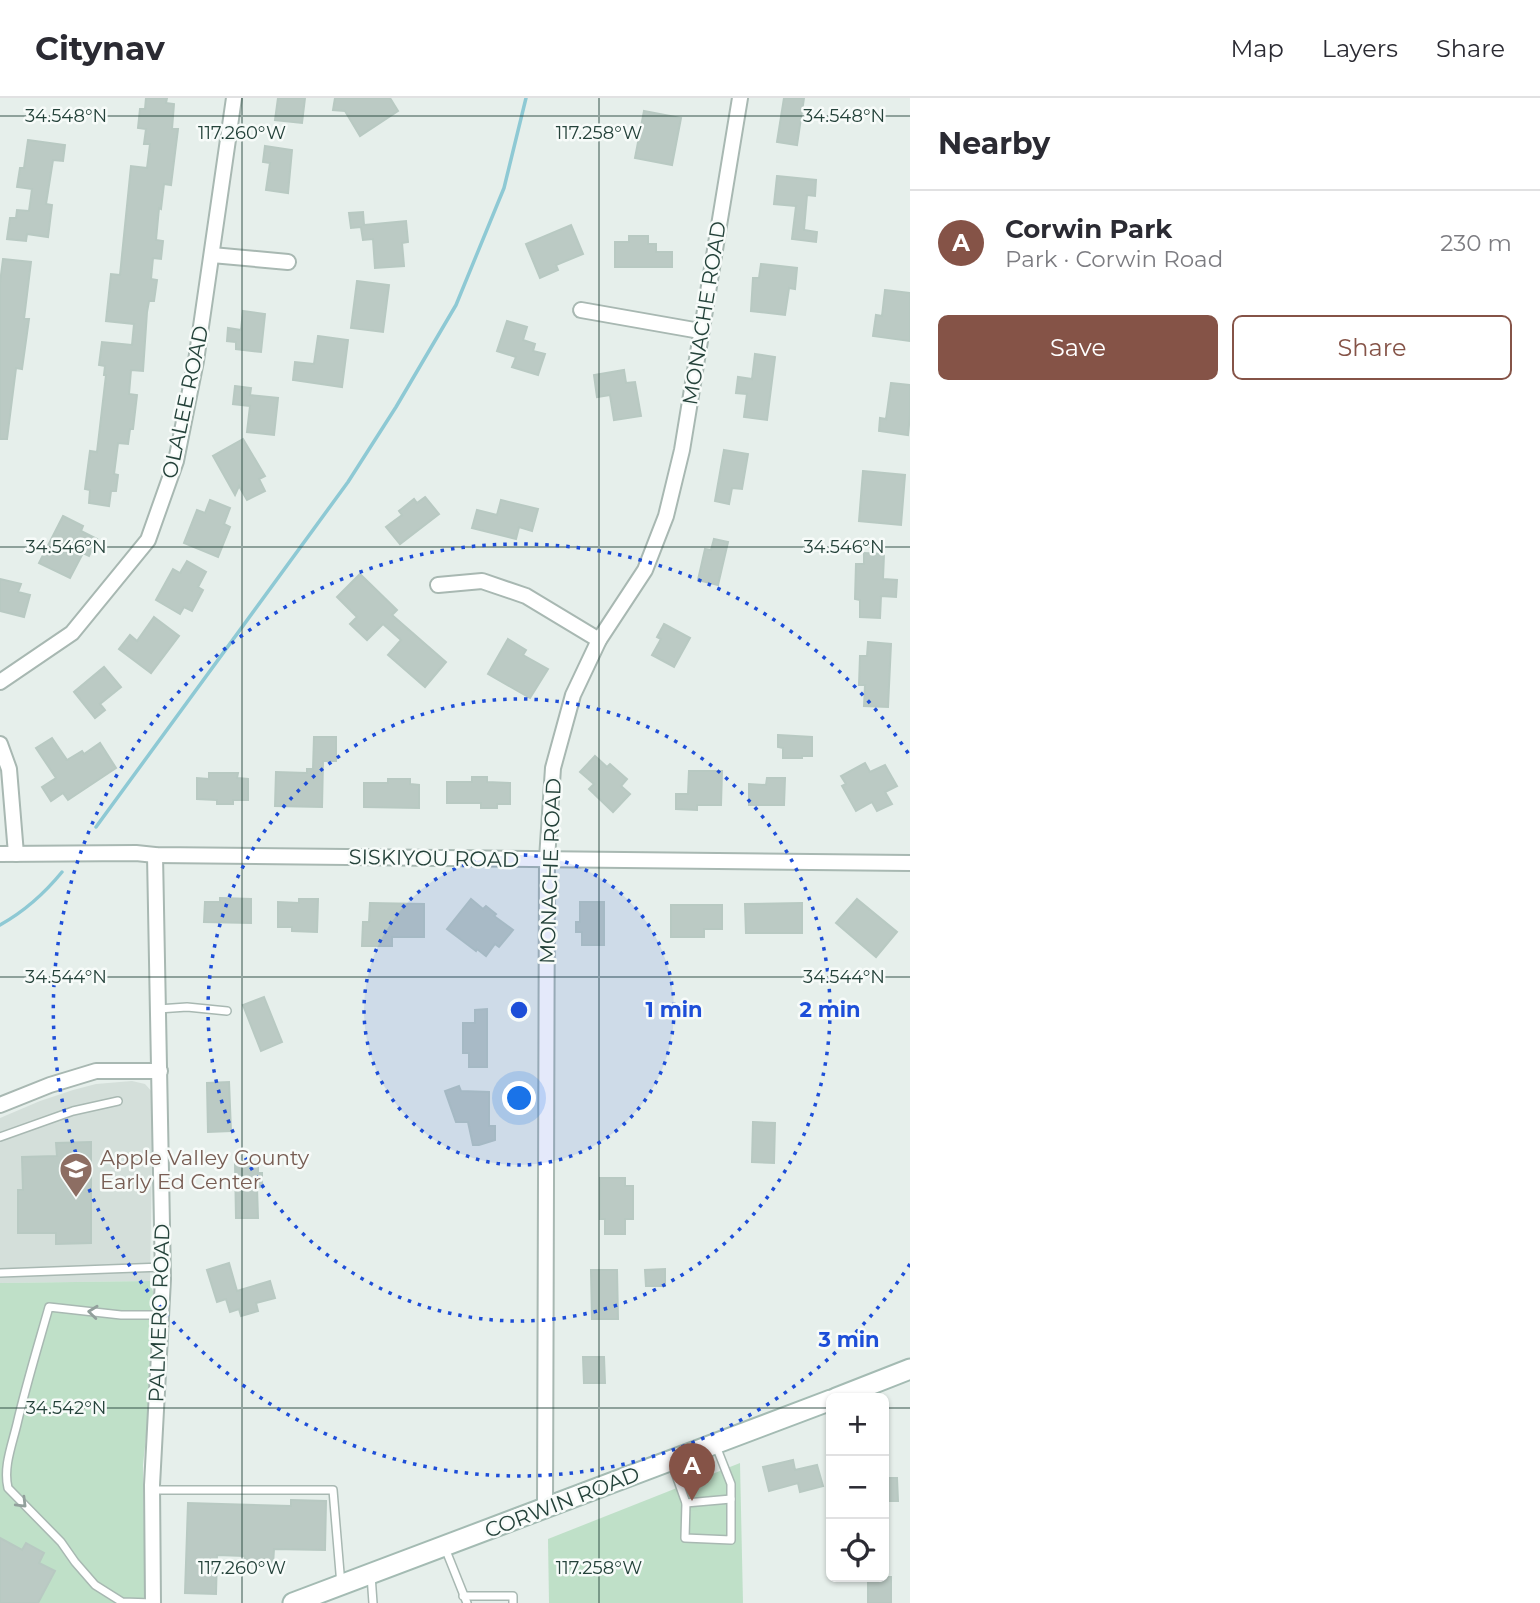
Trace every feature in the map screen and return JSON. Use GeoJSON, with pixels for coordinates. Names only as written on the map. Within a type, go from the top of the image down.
{"type":"FeatureCollection","features":[{"type":"Feature","properties":{"kind":"main road"},"geometry":{"type":"LineString","coordinates":[[849,1393],[910,1369]]}},
{"type":"Feature","properties":{"kind":"main road","name":"CORWIN ROAD"},"geometry":{"type":"LineString","coordinates":[[293,1603],[332,1593],[370,1574],[826,1402]]}},
{"type":"Feature","properties":{"kind":"street","name":"OLALEE ROAD"},"geometry":{"type":"LineString","coordinates":[[0,682],[72,633],[148,540],[176,461],[196,361],[234,98]]}},
{"type":"Feature","properties":{"kind":"street","name":"MONACHE ROAD"},"geometry":{"type":"LineString","coordinates":[[545,1509],[547,859],[553,768],[573,695],[599,640],[645,570],[666,516],[682,450],[740,98]]}},
{"type":"Feature","properties":{"kind":"street"},"geometry":{"type":"LineString","coordinates":[[212,255],[288,262]]}},
{"type":"Feature","properties":{"kind":"street"},"geometry":{"type":"LineString","coordinates":[[581,310],[700,331]]}},
{"type":"Feature","properties":{"kind":"street"},"geometry":{"type":"LineString","coordinates":[[438,585],[482,581],[526,596],[599,640]]}},
{"type":"Feature","properties":{"kind":"street"},"geometry":{"type":"LineString","coordinates":[[0,744],[9,769],[16,854]]}},
{"type":"Feature","properties":{"kind":"street","name":"SISKIYOU ROAD"},"geometry":{"type":"LineString","coordinates":[[0,854],[136,853],[910,863]]}},
{"type":"Feature","properties":{"kind":"street","name":"PALMERO ROAD"},"geometry":{"type":"LineString","coordinates":[[153,1603],[152,1490],[163,1267],[155,855]]}},
{"type":"Feature","properties":{"kind":"street"},"geometry":{"type":"LineString","coordinates":[[0,1105],[50,1085],[96,1071],[160,1071]]}},
{"type":"Feature","properties":{"kind":"lane"},"geometry":{"type":"LineString","coordinates":[[158,1009],[187,1007],[227,1011]]}},
{"type":"Feature","properties":{"kind":"lane"},"geometry":{"type":"LineString","coordinates":[[0,1137],[73,1111],[118,1101]]}},
{"type":"Feature","properties":{"kind":"lane"},"geometry":{"type":"LineString","coordinates":[[0,1273],[163,1267]]}},
{"type":"Feature","properties":{"kind":"lane"},"geometry":{"type":"LineString","coordinates":[[153,1603],[122,1602],[95,1585],[61,1542],[8,1488],[6,1478],[7,1464],[49,1307],[121,1315],[161,1315]]}},
{"type":"Feature","properties":{"kind":"lane"},"geometry":{"type":"LineString","coordinates":[[671,1460],[686,1503],[685,1538],[731,1540],[731,1484],[715,1444]]}},
{"type":"Feature","properties":{"kind":"lane"},"geometry":{"type":"LineString","coordinates":[[152,1490],[333,1490],[332,1593]]}},
{"type":"Feature","properties":{"kind":"lane"},"geometry":{"type":"LineString","coordinates":[[686,1503],[731,1499]]}},
{"type":"Feature","properties":{"kind":"lane"},"geometry":{"type":"LineString","coordinates":[[444,1546],[465,1600],[513,1596],[513,1603]]}},
{"type":"Feature","properties":{"kind":"lane"},"geometry":{"type":"LineString","coordinates":[[370,1574],[373,1603]]}},
{"type":"Feature","properties":{"kind":"shaded area","name":"Apple Valley County Early Ed Center"},"geometry":{"type":"Polygon","coordinates":[[[132,1081],[145,1084],[153,1093],[150,1281],[0,1283],[0,1118],[73,1090],[96,1084],[132,1081]]]}},
{"type":"Feature","properties":{"kind":"green space"},"geometry":{"type":"Polygon","coordinates":[[[150,1281],[156,1302],[143,1465],[145,1603],[0,1603],[0,1283],[150,1281]]]}},
{"type":"Feature","properties":{"kind":"green space"},"geometry":{"type":"Polygon","coordinates":[[[740,1463],[743,1603],[549,1603],[548,1539],[740,1463]]]}},
{"type":"Feature","properties":{"kind":"building"},"geometry":{"type":"Polygon","coordinates":[[[146,98],[167,98],[166,103],[174,104],[172,129],[178,129],[171,185],[164,184],[161,209],[159,208],[156,240],[163,241],[161,259],[153,258],[151,279],[157,280],[154,301],[149,301],[147,312],[143,371],[131,370],[129,394],[137,395],[133,429],[130,429],[128,444],[118,443],[114,474],[118,475],[116,491],[111,491],[109,506],[89,503],[90,490],[85,489],[90,451],[97,452],[106,375],[105,366],[99,365],[102,342],[132,345],[134,324],[106,321],[111,274],[120,275],[131,166],[147,168],[150,144],[144,144],[146,129],[138,128],[140,109],[145,109],[146,98]]]}},
{"type":"Feature","properties":{"kind":"building"},"geometry":{"type":"Polygon","coordinates":[[[278,98],[305,98],[302,123],[275,120],[278,98]]]}},
{"type":"Feature","properties":{"kind":"building"},"geometry":{"type":"Polygon","coordinates":[[[335,98],[390,98],[398,111],[360,136],[345,111],[333,110],[335,98]]]}},
{"type":"Feature","properties":{"kind":"building"},"geometry":{"type":"Polygon","coordinates":[[[784,98],[804,98],[797,145],[777,142],[784,98]]]}},
{"type":"Feature","properties":{"kind":"building"},"geometry":{"type":"Polygon","coordinates":[[[644,111],[681,118],[672,165],[635,158],[644,111]]]}},
{"type":"Feature","properties":{"kind":"building"},"geometry":{"type":"Polygon","coordinates":[[[28,140],[65,145],[63,161],[53,160],[46,204],[52,205],[48,237],[27,234],[26,241],[7,239],[10,218],[16,218],[17,210],[29,211],[32,189],[17,187],[20,168],[24,168],[28,140]]]}},
{"type":"Feature","properties":{"kind":"building"},"geometry":{"type":"Polygon","coordinates":[[[265,146],[292,150],[288,193],[266,190],[270,163],[263,162],[265,146]]]}},
{"type":"Feature","properties":{"kind":"building"},"geometry":{"type":"Polygon","coordinates":[[[777,176],[816,180],[815,196],[807,195],[804,230],[817,232],[816,242],[792,239],[796,206],[774,204],[777,176]]]}},
{"type":"Feature","properties":{"kind":"building"},"geometry":{"type":"Polygon","coordinates":[[[363,212],[364,225],[406,221],[408,242],[402,243],[404,266],[375,268],[373,239],[363,240],[361,227],[351,228],[349,213],[363,212]]]}},
{"type":"Feature","properties":{"kind":"building"},"geometry":{"type":"Polygon","coordinates":[[[571,225],[583,254],[556,265],[558,270],[540,278],[526,244],[571,225]]]}},
{"type":"Feature","properties":{"kind":"building"},"geometry":{"type":"Polygon","coordinates":[[[629,236],[648,236],[648,244],[656,244],[656,252],[672,252],[672,267],[615,267],[615,242],[629,242],[629,236]]]}},
{"type":"Feature","properties":{"kind":"building"},"geometry":{"type":"Polygon","coordinates":[[[3,259],[31,262],[24,319],[29,319],[22,369],[16,368],[7,439],[0,439],[0,283],[3,259]]]}},
{"type":"Feature","properties":{"kind":"building"},"geometry":{"type":"Polygon","coordinates":[[[761,264],[797,268],[795,289],[789,288],[785,315],[751,311],[753,278],[759,278],[761,264]]]}},
{"type":"Feature","properties":{"kind":"building"},"geometry":{"type":"Polygon","coordinates":[[[357,281],[389,285],[383,332],[351,328],[357,281]]]}},
{"type":"Feature","properties":{"kind":"building"},"geometry":{"type":"Polygon","coordinates":[[[885,290],[910,293],[910,341],[873,336],[876,315],[882,316],[885,290]]]}},
{"type":"Feature","properties":{"kind":"building"},"geometry":{"type":"Polygon","coordinates":[[[243,311],[265,314],[261,352],[236,349],[236,342],[227,341],[228,328],[241,330],[243,311]]]}},
{"type":"Feature","properties":{"kind":"building"},"geometry":{"type":"Polygon","coordinates":[[[507,321],[527,327],[523,340],[535,344],[533,351],[545,354],[538,375],[512,367],[516,357],[497,351],[507,321]]]}},
{"type":"Feature","properties":{"kind":"building"},"geometry":{"type":"Polygon","coordinates":[[[318,336],[348,340],[342,387],[293,380],[295,362],[314,364],[318,336]]]}},
{"type":"Feature","properties":{"kind":"building"},"geometry":{"type":"Polygon","coordinates":[[[755,354],[775,357],[767,420],[744,417],[747,394],[736,393],[738,377],[752,379],[755,354]]]}},
{"type":"Feature","properties":{"kind":"building"},"geometry":{"type":"Polygon","coordinates":[[[624,370],[626,383],[635,382],[641,416],[614,420],[610,395],[597,397],[594,375],[624,370]]]}},
{"type":"Feature","properties":{"kind":"building"},"geometry":{"type":"Polygon","coordinates":[[[891,383],[910,385],[908,435],[879,431],[880,418],[886,419],[891,383]]]}},
{"type":"Feature","properties":{"kind":"building"},"geometry":{"type":"Polygon","coordinates":[[[235,386],[251,388],[250,395],[278,398],[274,435],[247,432],[250,406],[233,404],[235,386]]]}},
{"type":"Feature","properties":{"kind":"building"},"geometry":{"type":"Polygon","coordinates":[[[243,439],[265,476],[259,479],[265,491],[247,500],[239,486],[235,495],[213,456],[243,439]]]}},
{"type":"Feature","properties":{"kind":"building"},"geometry":{"type":"Polygon","coordinates":[[[724,450],[748,454],[742,489],[732,488],[729,504],[715,501],[724,450]]]}},
{"type":"Feature","properties":{"kind":"building"},"geometry":{"type":"Polygon","coordinates":[[[863,471],[905,475],[901,525],[859,521],[863,471]]]}},
{"type":"Feature","properties":{"kind":"building"},"geometry":{"type":"Polygon","coordinates":[[[425,497],[439,514],[400,544],[386,527],[402,515],[399,511],[414,499],[417,503],[425,497]]]}},
{"type":"Feature","properties":{"kind":"building"},"geometry":{"type":"Polygon","coordinates":[[[210,500],[230,508],[224,524],[230,527],[218,557],[184,543],[197,510],[205,513],[210,500]]]}},
{"type":"Feature","properties":{"kind":"building"},"geometry":{"type":"Polygon","coordinates":[[[501,500],[538,509],[532,531],[519,527],[516,539],[472,528],[477,510],[497,515],[501,500]]]}},
{"type":"Feature","properties":{"kind":"building"},"geometry":{"type":"Polygon","coordinates":[[[63,516],[83,526],[81,531],[97,539],[89,556],[83,553],[70,578],[39,563],[63,516]]]}},
{"type":"Feature","properties":{"kind":"building"},"geometry":{"type":"Polygon","coordinates":[[[714,539],[728,542],[718,585],[698,580],[705,549],[711,550],[714,539]]]}},
{"type":"Feature","properties":{"kind":"building"},"geometry":{"type":"Polygon","coordinates":[[[864,553],[884,554],[883,579],[897,580],[896,597],[881,596],[880,618],[860,617],[860,600],[855,599],[856,564],[864,564],[864,553]]]}},
{"type":"Feature","properties":{"kind":"building"},"geometry":{"type":"Polygon","coordinates":[[[187,561],[206,572],[198,587],[203,590],[192,611],[184,607],[180,614],[156,600],[173,569],[180,573],[187,561]]]}},
{"type":"Feature","properties":{"kind":"building"},"geometry":{"type":"Polygon","coordinates":[[[360,574],[397,610],[392,615],[446,662],[425,687],[388,655],[401,640],[383,624],[367,640],[350,624],[357,617],[337,597],[360,574]]]}},
{"type":"Feature","properties":{"kind":"building"},"geometry":{"type":"Polygon","coordinates":[[[0,579],[21,584],[18,592],[30,595],[24,617],[0,611],[0,579]]]}},
{"type":"Feature","properties":{"kind":"building"},"geometry":{"type":"Polygon","coordinates":[[[154,617],[179,636],[151,673],[119,649],[130,635],[137,641],[154,617]]]}},
{"type":"Feature","properties":{"kind":"building"},"geometry":{"type":"Polygon","coordinates":[[[664,624],[690,638],[674,667],[652,655],[661,639],[657,637],[664,624]]]}},
{"type":"Feature","properties":{"kind":"building"},"geometry":{"type":"Polygon","coordinates":[[[508,639],[526,650],[523,655],[548,669],[530,698],[488,674],[508,639]]]}},
{"type":"Feature","properties":{"kind":"building"},"geometry":{"type":"Polygon","coordinates":[[[868,642],[891,644],[888,707],[864,706],[865,685],[859,685],[860,656],[867,656],[868,642]]]}},
{"type":"Feature","properties":{"kind":"building"},"geometry":{"type":"Polygon","coordinates":[[[104,667],[121,687],[100,704],[105,710],[95,718],[74,692],[104,667]]]}},
{"type":"Feature","properties":{"kind":"building"},"geometry":{"type":"Polygon","coordinates":[[[778,735],[812,737],[812,756],[783,758],[783,748],[778,747],[778,735]]]}},
{"type":"Feature","properties":{"kind":"building"},"geometry":{"type":"Polygon","coordinates":[[[314,737],[336,737],[336,761],[323,761],[322,807],[275,806],[276,772],[307,773],[307,769],[313,769],[314,737]]]}},
{"type":"Feature","properties":{"kind":"building"},"geometry":{"type":"Polygon","coordinates":[[[52,738],[67,760],[82,751],[84,754],[100,743],[116,768],[68,800],[63,793],[51,801],[42,787],[56,778],[36,748],[52,738]]]}},
{"type":"Feature","properties":{"kind":"building"},"geometry":{"type":"Polygon","coordinates":[[[595,756],[607,767],[610,764],[627,779],[621,786],[630,794],[613,812],[589,789],[594,784],[580,772],[595,756]]]}},
{"type":"Feature","properties":{"kind":"building"},"geometry":{"type":"Polygon","coordinates":[[[865,763],[870,772],[885,765],[897,786],[885,792],[892,804],[877,811],[872,802],[856,811],[842,786],[846,784],[841,776],[865,763]]]}},
{"type":"Feature","properties":{"kind":"building"},"geometry":{"type":"Polygon","coordinates":[[[689,771],[722,771],[721,805],[697,805],[697,810],[676,809],[676,794],[688,794],[689,771]]]}},
{"type":"Feature","properties":{"kind":"building"},"geometry":{"type":"Polygon","coordinates":[[[209,773],[238,773],[237,778],[248,779],[248,800],[217,804],[217,800],[197,799],[197,778],[209,779],[209,773]]]}},
{"type":"Feature","properties":{"kind":"building"},"geometry":{"type":"Polygon","coordinates":[[[472,777],[487,777],[487,782],[510,783],[510,804],[497,804],[497,808],[481,808],[481,803],[447,803],[447,782],[472,782],[472,777]]]}},
{"type":"Feature","properties":{"kind":"building"},"geometry":{"type":"Polygon","coordinates":[[[767,778],[785,778],[784,805],[749,805],[749,784],[766,785],[767,778]]]}},
{"type":"Feature","properties":{"kind":"building"},"geometry":{"type":"Polygon","coordinates":[[[388,779],[410,779],[410,784],[419,785],[419,808],[364,807],[364,783],[388,783],[388,779]]]}},
{"type":"Feature","properties":{"kind":"building"},"geometry":{"type":"Polygon","coordinates":[[[220,898],[251,899],[251,923],[204,922],[205,902],[220,902],[220,898]]]}},
{"type":"Feature","properties":{"kind":"building"},"geometry":{"type":"Polygon","coordinates":[[[299,899],[318,899],[317,932],[292,931],[292,927],[278,927],[278,902],[299,903],[299,899]]]}},
{"type":"Feature","properties":{"kind":"building"},"geometry":{"type":"Polygon","coordinates":[[[471,899],[483,909],[486,906],[496,914],[494,916],[513,930],[499,947],[495,944],[486,956],[447,929],[471,899]]]}},
{"type":"Feature","properties":{"kind":"building"},"geometry":{"type":"Polygon","coordinates":[[[857,899],[897,932],[876,957],[836,923],[857,899]]]}},
{"type":"Feature","properties":{"kind":"building"},"geometry":{"type":"Polygon","coordinates":[[[580,902],[604,902],[604,945],[582,945],[582,932],[576,932],[576,922],[580,922],[580,902]]]}},
{"type":"Feature","properties":{"kind":"building"},"geometry":{"type":"Polygon","coordinates":[[[370,903],[424,904],[424,937],[392,937],[392,946],[362,946],[363,922],[369,922],[370,903]]]}},
{"type":"Feature","properties":{"kind":"building"},"geometry":{"type":"Polygon","coordinates":[[[802,903],[802,933],[746,933],[745,904],[802,903]]]}},
{"type":"Feature","properties":{"kind":"building"},"geometry":{"type":"Polygon","coordinates":[[[671,905],[722,905],[722,929],[704,929],[704,937],[671,937],[671,905]]]}},
{"type":"Feature","properties":{"kind":"building"},"geometry":{"type":"Polygon","coordinates":[[[264,997],[282,1042],[261,1051],[243,1005],[264,997]]]}},
{"type":"Feature","properties":{"kind":"building"},"geometry":{"type":"Polygon","coordinates":[[[487,1009],[487,1067],[469,1067],[469,1053],[463,1053],[463,1023],[475,1023],[475,1010],[487,1009]]]}},
{"type":"Feature","properties":{"kind":"building"},"geometry":{"type":"Polygon","coordinates":[[[229,1082],[231,1131],[208,1132],[207,1083],[229,1082]]]}},
{"type":"Feature","properties":{"kind":"building"},"geometry":{"type":"Polygon","coordinates":[[[459,1086],[461,1091],[489,1092],[489,1126],[495,1126],[495,1140],[473,1145],[468,1122],[456,1122],[445,1091],[459,1086]]]}},
{"type":"Feature","properties":{"kind":"building"},"geometry":{"type":"Polygon","coordinates":[[[753,1122],[775,1123],[774,1163],[752,1162],[753,1122]]]}},
{"type":"Feature","properties":{"kind":"building"},"geometry":{"type":"Polygon","coordinates":[[[91,1142],[91,1243],[56,1244],[56,1233],[18,1233],[18,1190],[23,1190],[22,1157],[57,1156],[56,1143],[91,1142]]]}},
{"type":"Feature","properties":{"kind":"building"},"geometry":{"type":"Polygon","coordinates":[[[235,1163],[258,1163],[258,1173],[262,1173],[262,1187],[257,1187],[258,1218],[236,1218],[235,1163]]]}},
{"type":"Feature","properties":{"kind":"building"},"geometry":{"type":"Polygon","coordinates":[[[600,1178],[625,1178],[625,1186],[633,1186],[633,1219],[625,1219],[625,1234],[605,1234],[605,1219],[600,1219],[600,1178]]]}},
{"type":"Feature","properties":{"kind":"building"},"geometry":{"type":"Polygon","coordinates":[[[229,1263],[237,1291],[270,1281],[275,1298],[256,1303],[258,1311],[241,1316],[239,1309],[230,1312],[226,1299],[217,1302],[207,1270],[229,1263]]]}},
{"type":"Feature","properties":{"kind":"building"},"geometry":{"type":"Polygon","coordinates":[[[665,1269],[665,1286],[646,1286],[645,1270],[665,1269]]]}},
{"type":"Feature","properties":{"kind":"building"},"geometry":{"type":"Polygon","coordinates":[[[591,1270],[617,1270],[618,1319],[592,1319],[591,1270]]]}},
{"type":"Feature","properties":{"kind":"building"},"geometry":{"type":"Polygon","coordinates":[[[583,1357],[604,1357],[605,1383],[584,1383],[583,1357]]]}},
{"type":"Feature","properties":{"kind":"building"},"geometry":{"type":"Polygon","coordinates":[[[793,1460],[795,1470],[817,1465],[823,1486],[800,1492],[798,1483],[769,1491],[763,1467],[793,1460]]]}},
{"type":"Feature","properties":{"kind":"building"},"geometry":{"type":"Polygon","coordinates":[[[889,1478],[897,1478],[898,1501],[889,1501],[889,1478]]]}},
{"type":"Feature","properties":{"kind":"building"},"geometry":{"type":"Polygon","coordinates":[[[291,1500],[326,1501],[325,1550],[274,1549],[273,1565],[244,1564],[245,1556],[217,1555],[216,1594],[185,1593],[188,1503],[291,1506],[291,1500]]]}},
{"type":"Feature","properties":{"kind":"building"},"geometry":{"type":"Polygon","coordinates":[[[0,1538],[22,1550],[26,1543],[44,1553],[39,1563],[55,1571],[38,1603],[0,1603],[0,1538]]]}},
{"type":"Feature","properties":{"kind":"building"},"geometry":{"type":"Polygon","coordinates":[[[891,1577],[891,1603],[868,1603],[868,1582],[889,1582],[891,1577]]]}},
{"type":"Feature","properties":{"kind":"waterway"},"geometry":{"type":"LineString","coordinates":[[96,827],[348,482],[396,407],[456,305],[504,188],[526,98]]}},
{"type":"Feature","properties":{"kind":"waterway"},"geometry":{"type":"LineString","coordinates":[[0,925],[34,902],[62,872]]}},
{"type":"Feature","properties":{"kind":"place","name":"Apple Valley County Early Ed Center"},"geometry":{"type":"Point","coordinates":[76,1199]}},
{"type":"Feature","properties":{"kind":"place","name":"Corwin Park"},"geometry":{"type":"Point","coordinates":[692,1501]}}]}
